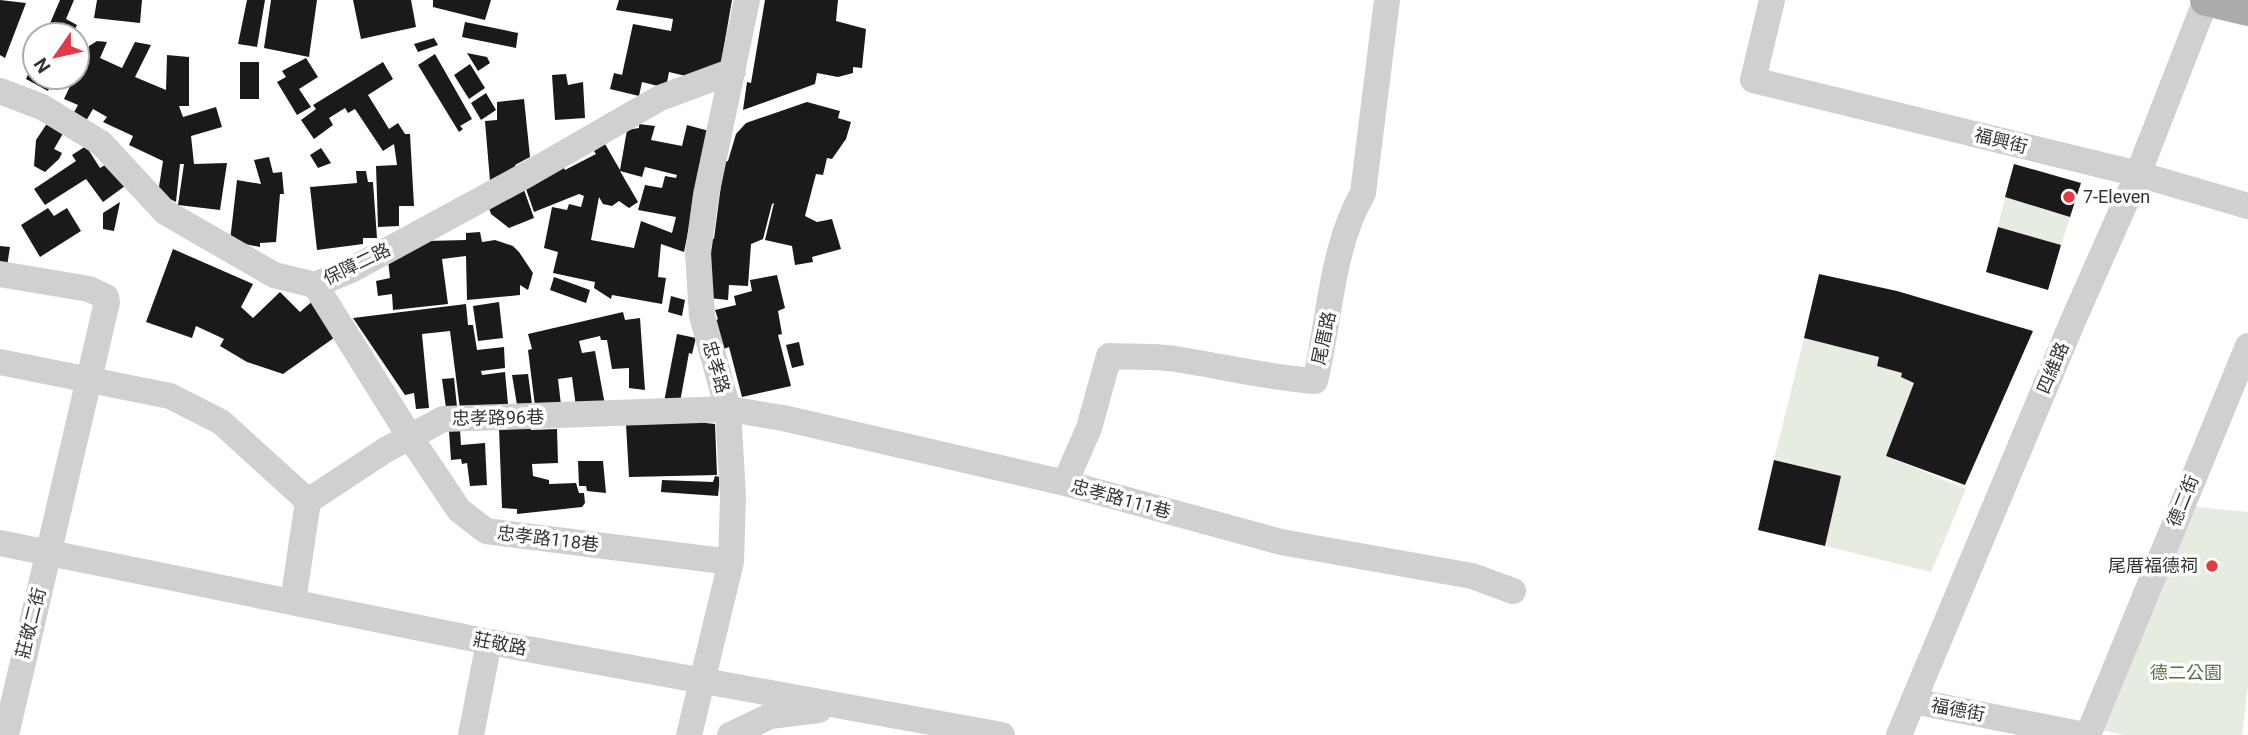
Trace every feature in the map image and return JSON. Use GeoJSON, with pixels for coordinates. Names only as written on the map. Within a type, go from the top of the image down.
{"type":"FeatureCollection","features":[{"type":"Feature","properties":{"kind":"main road"},"geometry":{"type":"LineString","coordinates":[[2206,0],[2248,10]]}},
{"type":"Feature","properties":{"kind":"street","name":"忠孝路"},"geometry":{"type":"LineString","coordinates":[[688,735],[731,562],[732,448],[728,409],[702,316],[698,253],[706,195],[747,0]]}},
{"type":"Feature","properties":{"kind":"street","name":"尾厝路"},"geometry":{"type":"LineString","coordinates":[[1065,483],[1089,429],[1109,356],[1171,358],[1240,369],[1270,378],[1315,381],[1350,215],[1363,193],[1387,0]]}},
{"type":"Feature","properties":{"kind":"street","name":"福興街"},"geometry":{"type":"LineString","coordinates":[[1772,0],[1753,80],[2138,174],[2248,206]]}},
{"type":"Feature","properties":{"kind":"street","name":"四維路"},"geometry":{"type":"LineString","coordinates":[[1899,735],[2072,323],[2138,174],[2206,0]]}},
{"type":"Feature","properties":{"kind":"street","name":"保障二路"},"geometry":{"type":"LineString","coordinates":[[0,91],[42,107],[101,143],[165,212],[274,275],[315,285],[351,270],[528,174],[660,98],[733,71]]}},
{"type":"Feature","properties":{"kind":"street","name":"莊敬二街"},"geometry":{"type":"LineString","coordinates":[[0,275],[89,289],[106,297],[91,379],[5,720]]}},
{"type":"Feature","properties":{"kind":"street"},"geometry":{"type":"LineString","coordinates":[[315,285],[410,437]]}},
{"type":"Feature","properties":{"kind":"street","name":"德二街"},"geometry":{"type":"LineString","coordinates":[[2087,735],[2248,346]]}},
{"type":"Feature","properties":{"kind":"street"},"geometry":{"type":"LineString","coordinates":[[0,362],[170,396],[221,422],[308,501],[293,602]]}},
{"type":"Feature","properties":{"kind":"street","name":"忠孝路111巷"},"geometry":{"type":"LineString","coordinates":[[728,409],[783,418],[1065,483],[1281,542],[1472,576],[1513,591]]}},
{"type":"Feature","properties":{"kind":"street","name":"忠孝路96巷"},"geometry":{"type":"LineString","coordinates":[[308,501],[387,449],[443,419],[728,409]]}},
{"type":"Feature","properties":{"kind":"street","name":"忠孝路118巷"},"geometry":{"type":"LineString","coordinates":[[410,437],[459,510],[486,531],[731,562]]}},
{"type":"Feature","properties":{"kind":"street","name":"莊敬路"},"geometry":{"type":"LineString","coordinates":[[0,543],[489,642],[1002,735]]}},
{"type":"Feature","properties":{"kind":"street"},"geometry":{"type":"LineString","coordinates":[[471,735],[489,642]]}},
{"type":"Feature","properties":{"kind":"street","name":"福德街"},"geometry":{"type":"LineString","coordinates":[[1913,701],[2087,735]]}},
{"type":"Feature","properties":{"kind":"street"},"geometry":{"type":"LineString","coordinates":[[730,735],[770,716],[850,706]]}},
{"type":"Feature","properties":{"kind":"green space"},"geometry":{"type":"Polygon","coordinates":[[[2005,197],[2070,217],[2061,245],[1998,227],[2005,197]]]}},
{"type":"Feature","properties":{"kind":"green space"},"geometry":{"type":"Polygon","coordinates":[[[1804,338],[1879,357],[1877,366],[1902,373],[1914,383],[1886,456],[1966,489],[1931,572],[1825,546],[1841,476],[1774,460],[1804,338]]]}},
{"type":"Feature","properties":{"kind":"green space","name":"德二公園"},"geometry":{"type":"Polygon","coordinates":[[[2189,506],[2248,512],[2248,687],[2242,735],[2124,735],[2097,729],[2189,506]]]}},
{"type":"Feature","properties":{"kind":"building"},"geometry":{"type":"Polygon","coordinates":[[[0,0],[26,3],[5,58],[0,55],[0,0]]]}},
{"type":"Feature","properties":{"kind":"building"},"geometry":{"type":"Polygon","coordinates":[[[60,0],[74,0],[66,19],[70,21],[51,21],[60,0]]]}},
{"type":"Feature","properties":{"kind":"building"},"geometry":{"type":"Polygon","coordinates":[[[97,0],[142,0],[140,23],[94,18],[97,0]]]}},
{"type":"Feature","properties":{"kind":"building"},"geometry":{"type":"Polygon","coordinates":[[[247,0],[265,0],[257,47],[238,44],[247,0]]]}},
{"type":"Feature","properties":{"kind":"building"},"geometry":{"type":"Polygon","coordinates":[[[271,0],[317,0],[309,57],[264,48],[271,0]]]}},
{"type":"Feature","properties":{"kind":"building"},"geometry":{"type":"Polygon","coordinates":[[[353,0],[411,0],[416,27],[361,39],[353,0]]]}},
{"type":"Feature","properties":{"kind":"building"},"geometry":{"type":"Polygon","coordinates":[[[433,0],[491,0],[485,20],[433,7],[433,0]]]}},
{"type":"Feature","properties":{"kind":"building"},"geometry":{"type":"Polygon","coordinates":[[[619,0],[732,0],[720,69],[690,77],[669,72],[666,88],[642,82],[639,96],[610,89],[614,73],[622,75],[633,24],[671,31],[673,19],[616,10],[619,0]]]}},
{"type":"Feature","properties":{"kind":"building"},"geometry":{"type":"Polygon","coordinates":[[[765,0],[838,0],[836,21],[866,29],[862,68],[853,67],[853,73],[838,77],[817,73],[815,84],[743,110],[747,82],[751,83],[765,0]]]}},
{"type":"Feature","properties":{"kind":"building"},"geometry":{"type":"Polygon","coordinates":[[[465,22],[518,33],[516,48],[462,37],[465,22]]]}},
{"type":"Feature","properties":{"kind":"building"},"geometry":{"type":"Polygon","coordinates":[[[434,38],[438,45],[418,52],[414,44],[434,38]]]}},
{"type":"Feature","properties":{"kind":"building"},"geometry":{"type":"Polygon","coordinates":[[[97,41],[107,42],[100,58],[122,68],[135,42],[151,45],[135,77],[166,90],[167,55],[189,57],[189,106],[179,106],[183,117],[216,107],[222,127],[191,136],[194,164],[227,163],[220,210],[178,205],[184,164],[180,164],[176,202],[158,193],[163,161],[129,145],[133,136],[103,122],[107,117],[93,109],[86,121],[73,114],[78,105],[64,99],[68,91],[91,91],[91,45],[97,41]]]}},
{"type":"Feature","properties":{"kind":"building"},"geometry":{"type":"Polygon","coordinates":[[[467,53],[487,57],[490,63],[478,71],[467,53]]]}},
{"type":"Feature","properties":{"kind":"building"},"geometry":{"type":"Polygon","coordinates":[[[435,54],[472,119],[460,126],[463,129],[459,132],[418,65],[435,54]]]}},
{"type":"Feature","properties":{"kind":"building"},"geometry":{"type":"Polygon","coordinates":[[[306,58],[318,77],[299,89],[311,107],[297,115],[277,82],[286,77],[282,71],[306,58]]]}},
{"type":"Feature","properties":{"kind":"building"},"geometry":{"type":"Polygon","coordinates":[[[240,62],[259,62],[259,99],[240,99],[240,62]]]}},
{"type":"Feature","properties":{"kind":"building"},"geometry":{"type":"Polygon","coordinates":[[[383,62],[393,79],[368,95],[389,129],[398,123],[405,134],[410,134],[414,206],[399,206],[399,226],[378,227],[376,166],[397,165],[394,144],[383,151],[355,109],[348,113],[345,108],[329,118],[333,125],[314,139],[301,120],[316,109],[313,105],[383,62]]]}},
{"type":"Feature","properties":{"kind":"building"},"geometry":{"type":"Polygon","coordinates":[[[470,64],[485,88],[469,99],[454,75],[470,64]]]}},
{"type":"Feature","properties":{"kind":"building"},"geometry":{"type":"Polygon","coordinates":[[[566,74],[568,85],[583,82],[585,118],[555,120],[552,75],[566,74]]]}},
{"type":"Feature","properties":{"kind":"building"},"geometry":{"type":"Polygon","coordinates":[[[486,93],[496,110],[481,120],[471,103],[486,93]]]}},
{"type":"Feature","properties":{"kind":"building"},"geometry":{"type":"Polygon","coordinates":[[[524,99],[530,157],[515,165],[517,169],[490,181],[485,121],[497,120],[497,102],[524,99]]]}},
{"type":"Feature","properties":{"kind":"building"},"geometry":{"type":"Polygon","coordinates":[[[807,102],[840,111],[838,118],[851,122],[846,139],[832,159],[827,158],[823,175],[816,174],[805,216],[817,222],[832,219],[841,249],[812,257],[813,262],[795,265],[792,246],[765,240],[774,203],[763,239],[751,244],[748,286],[729,285],[728,300],[709,298],[709,238],[714,239],[724,162],[728,161],[736,134],[746,123],[807,102]]]}},
{"type":"Feature","properties":{"kind":"building"},"geometry":{"type":"Polygon","coordinates":[[[48,122],[65,130],[54,149],[62,153],[45,172],[34,166],[36,140],[48,122]]]}},
{"type":"Feature","properties":{"kind":"building"},"geometry":{"type":"Polygon","coordinates":[[[639,124],[655,126],[651,140],[682,146],[687,125],[709,131],[684,252],[661,244],[658,277],[666,278],[662,304],[612,295],[611,299],[594,288],[595,282],[553,273],[558,252],[544,248],[552,207],[567,210],[569,204],[581,207],[584,196],[579,194],[534,212],[525,186],[563,166],[565,170],[596,154],[594,151],[605,144],[620,170],[627,130],[639,128],[639,124]],[[645,167],[642,177],[620,171],[638,202],[629,208],[619,201],[612,206],[603,204],[599,197],[591,240],[634,248],[641,221],[672,233],[676,217],[638,210],[645,185],[662,188],[665,176],[676,178],[677,175],[645,167]]]}},
{"type":"Feature","properties":{"kind":"building"},"geometry":{"type":"Polygon","coordinates":[[[86,146],[100,168],[110,162],[125,186],[103,202],[86,179],[45,205],[34,189],[76,161],[72,155],[86,146]]]}},
{"type":"Feature","properties":{"kind":"building"},"geometry":{"type":"Polygon","coordinates":[[[321,148],[331,163],[318,168],[310,155],[321,148]]]}},
{"type":"Feature","properties":{"kind":"building"},"geometry":{"type":"Polygon","coordinates":[[[269,157],[273,173],[282,172],[284,194],[280,194],[276,242],[260,243],[260,247],[230,241],[237,180],[261,184],[254,160],[269,157]]]}},
{"type":"Feature","properties":{"kind":"building"},"geometry":{"type":"Polygon","coordinates":[[[2014,164],[2081,183],[2070,217],[2005,197],[2014,164]]]}},
{"type":"Feature","properties":{"kind":"building"},"geometry":{"type":"Polygon","coordinates":[[[356,171],[366,171],[368,182],[373,182],[377,238],[363,238],[363,244],[317,250],[310,187],[357,183],[356,171]]]}},
{"type":"Feature","properties":{"kind":"building"},"geometry":{"type":"Polygon","coordinates":[[[523,187],[534,218],[509,228],[491,214],[488,205],[523,187]]]}},
{"type":"Feature","properties":{"kind":"building"},"geometry":{"type":"Polygon","coordinates":[[[120,202],[114,231],[103,229],[103,213],[120,202]]]}},
{"type":"Feature","properties":{"kind":"building"},"geometry":{"type":"Polygon","coordinates":[[[48,208],[54,216],[67,208],[81,231],[40,257],[21,225],[48,208]]]}},
{"type":"Feature","properties":{"kind":"building"},"geometry":{"type":"Polygon","coordinates":[[[1998,227],[2061,245],[2048,290],[1986,272],[1998,227]]]}},
{"type":"Feature","properties":{"kind":"building"},"geometry":{"type":"Polygon","coordinates":[[[480,232],[482,242],[495,240],[513,246],[519,252],[533,273],[528,290],[520,285],[520,295],[467,300],[466,256],[442,259],[448,304],[393,310],[392,294],[378,296],[376,281],[390,278],[388,260],[427,241],[466,240],[466,233],[480,232]]]}},
{"type":"Feature","properties":{"kind":"building"},"geometry":{"type":"Polygon","coordinates":[[[0,246],[10,247],[7,266],[0,265],[0,246]]]}},
{"type":"Feature","properties":{"kind":"building"},"geometry":{"type":"Polygon","coordinates":[[[173,249],[253,284],[241,307],[253,318],[280,292],[300,312],[315,299],[338,335],[283,374],[247,362],[220,346],[224,339],[196,326],[192,338],[146,322],[173,249]]]}},
{"type":"Feature","properties":{"kind":"building"},"geometry":{"type":"Polygon","coordinates":[[[1819,274],[1897,291],[2033,331],[1965,485],[1886,456],[1914,383],[1901,377],[1902,373],[1877,366],[1879,357],[1804,338],[1819,274]]]}},
{"type":"Feature","properties":{"kind":"building"},"geometry":{"type":"Polygon","coordinates":[[[777,275],[785,308],[778,311],[782,334],[778,335],[791,386],[742,397],[729,347],[721,350],[713,322],[718,319],[715,310],[736,305],[734,296],[752,291],[750,280],[777,275]]]}},
{"type":"Feature","properties":{"kind":"building"},"geometry":{"type":"Polygon","coordinates":[[[554,277],[590,290],[586,303],[550,290],[554,277]]]}},
{"type":"Feature","properties":{"kind":"building"},"geometry":{"type":"Polygon","coordinates":[[[671,296],[685,300],[682,316],[668,312],[671,296]]]}},
{"type":"Feature","properties":{"kind":"building"},"geometry":{"type":"Polygon","coordinates":[[[499,302],[503,338],[478,341],[473,306],[499,302]]]}},
{"type":"Feature","properties":{"kind":"building"},"geometry":{"type":"Polygon","coordinates":[[[466,304],[468,325],[473,325],[477,350],[504,347],[505,368],[481,371],[482,375],[505,372],[508,404],[460,409],[450,331],[422,334],[429,408],[416,409],[414,393],[405,395],[353,318],[466,304]]]}},
{"type":"Feature","properties":{"kind":"building"},"geometry":{"type":"Polygon","coordinates":[[[623,312],[625,320],[640,318],[645,390],[629,388],[629,368],[612,369],[607,340],[601,340],[600,336],[579,341],[582,353],[595,351],[605,405],[576,407],[572,377],[558,379],[561,405],[535,406],[528,350],[532,349],[528,334],[623,312]]]}},
{"type":"Feature","properties":{"kind":"building"},"geometry":{"type":"Polygon","coordinates":[[[677,334],[696,338],[692,354],[689,353],[680,402],[664,402],[677,334]]]}},
{"type":"Feature","properties":{"kind":"building"},"geometry":{"type":"Polygon","coordinates":[[[799,342],[804,365],[792,368],[786,345],[799,342]]]}},
{"type":"Feature","properties":{"kind":"building"},"geometry":{"type":"Polygon","coordinates":[[[528,374],[532,404],[517,405],[512,375],[528,374]]]}},
{"type":"Feature","properties":{"kind":"building"},"geometry":{"type":"Polygon","coordinates":[[[454,378],[457,407],[446,408],[442,379],[454,378]]]}},
{"type":"Feature","properties":{"kind":"building"},"geometry":{"type":"Polygon","coordinates":[[[687,421],[715,424],[717,475],[629,477],[626,424],[687,421]]]}},
{"type":"Feature","properties":{"kind":"building"},"geometry":{"type":"Polygon","coordinates":[[[530,427],[531,430],[557,429],[558,463],[532,464],[533,476],[549,480],[549,484],[576,483],[579,493],[584,493],[585,503],[582,507],[517,514],[517,509],[502,508],[499,428],[530,427]]]}},
{"type":"Feature","properties":{"kind":"building"},"geometry":{"type":"Polygon","coordinates":[[[460,430],[461,445],[485,443],[487,485],[470,486],[467,463],[462,464],[461,459],[451,460],[449,431],[460,430]]]}},
{"type":"Feature","properties":{"kind":"building"},"geometry":{"type":"Polygon","coordinates":[[[1774,460],[1841,476],[1825,546],[1758,530],[1774,460]]]}},
{"type":"Feature","properties":{"kind":"building"},"geometry":{"type":"Polygon","coordinates":[[[578,461],[603,461],[606,493],[587,491],[586,486],[579,486],[578,461]]]}},
{"type":"Feature","properties":{"kind":"building"},"geometry":{"type":"Polygon","coordinates":[[[715,476],[720,477],[718,496],[661,492],[662,480],[713,482],[715,476]]]}},
{"type":"Feature","properties":{"kind":"place","name":"7-Eleven"},"geometry":{"type":"Point","coordinates":[2069,197]}},
{"type":"Feature","properties":{"kind":"place","name":"尾厝福德祠"},"geometry":{"type":"Point","coordinates":[2212,566]}}]}
